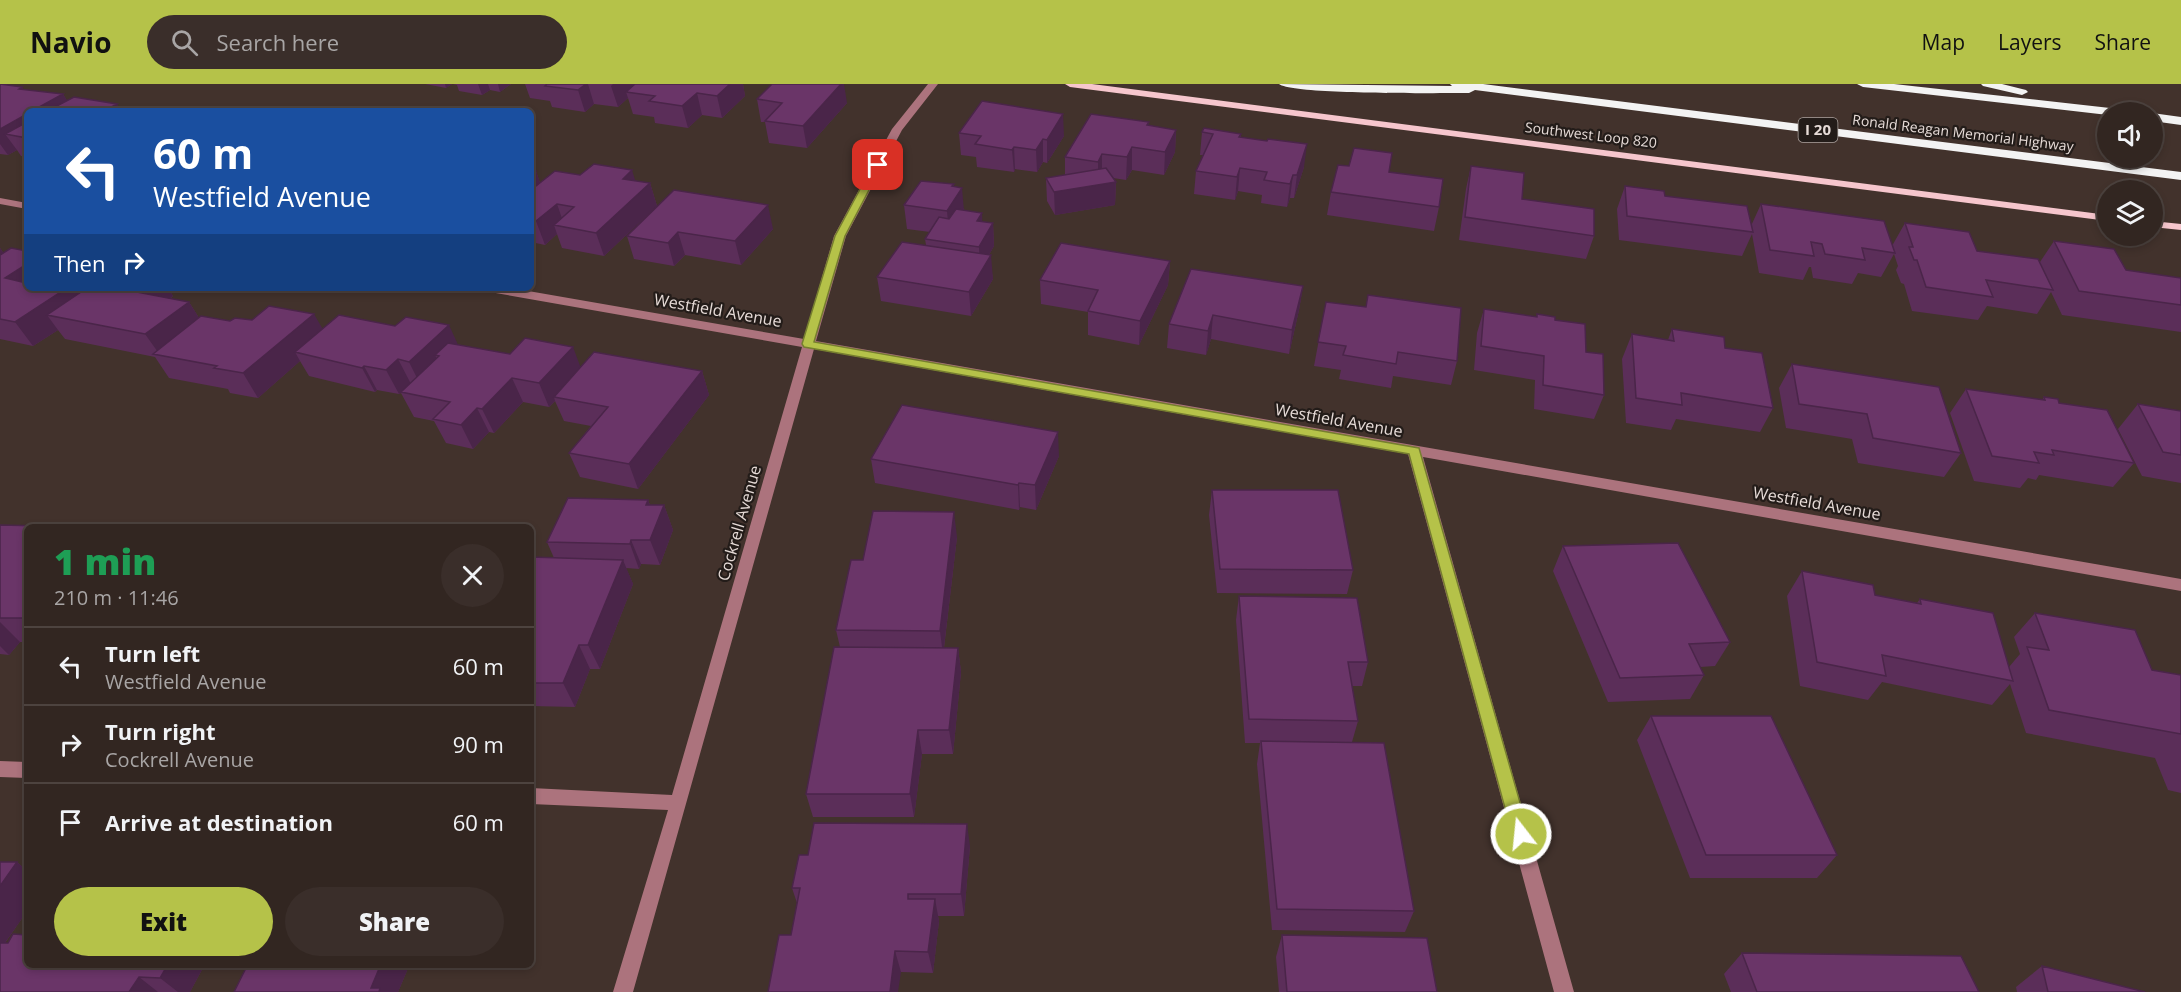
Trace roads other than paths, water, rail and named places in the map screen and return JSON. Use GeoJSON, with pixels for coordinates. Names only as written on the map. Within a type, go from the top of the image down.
{"type":"FeatureCollection","features":[{"type":"Feature","properties":{"kind":"highway"},"geometry":{"type":"LineString","coordinates":[[1285,84],[1323,88],[1503,90]]}},
{"type":"Feature","properties":{"kind":"highway","name":"Ronald Reagan Memorial Highway"},"geometry":{"type":"LineString","coordinates":[[1456,84],[2181,176]]}},
{"type":"Feature","properties":{"kind":"highway"},"geometry":{"type":"LineString","coordinates":[[1863,84],[2097,111]]}},
{"type":"Feature","properties":{"kind":"highway"},"geometry":{"type":"LineString","coordinates":[[1987,84],[2097,110]]}},
{"type":"Feature","properties":{"kind":"highway"},"geometry":{"type":"LineString","coordinates":[[2163,119],[2181,121]]}},
{"type":"Feature","properties":{"kind":"main road","name":"Southwest Loop 820"},"geometry":{"type":"LineString","coordinates":[[1070,84],[2097,217]]}},
{"type":"Feature","properties":{"kind":"main road"},"geometry":{"type":"LineString","coordinates":[[2163,225],[2181,227]]}},
{"type":"Feature","properties":{"kind":"street","name":"Cockrell Avenue"},"geometry":{"type":"LineString","coordinates":[[623,992],[840,236],[897,129],[933,84]]}},
{"type":"Feature","properties":{"kind":"street"},"geometry":{"type":"LineString","coordinates":[[0,201],[24,205]]}},
{"type":"Feature","properties":{"kind":"street","name":"Westfield Avenue"},"geometry":{"type":"LineString","coordinates":[[507,291],[2181,585]]}},
{"type":"Feature","properties":{"kind":"street"},"geometry":{"type":"LineString","coordinates":[[1414,451],[1564,992]]}},
{"type":"Feature","properties":{"kind":"street"},"geometry":{"type":"LineString","coordinates":[[0,769],[24,770]]}},
{"type":"Feature","properties":{"kind":"street"},"geometry":{"type":"LineString","coordinates":[[534,796],[679,803]]}}]}
